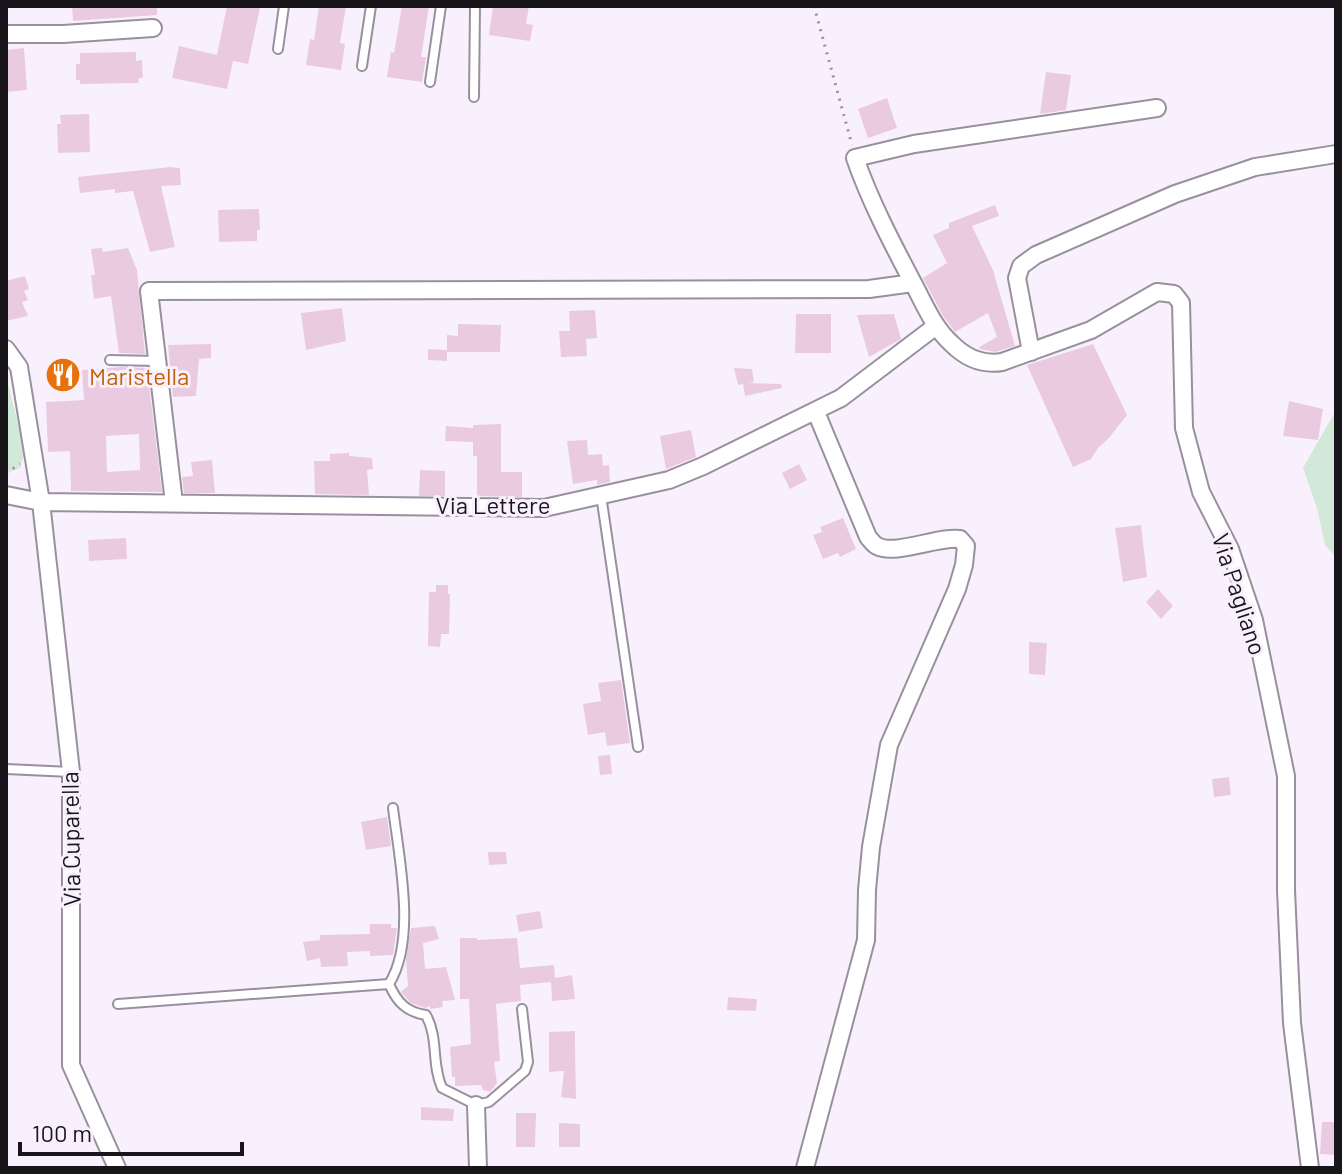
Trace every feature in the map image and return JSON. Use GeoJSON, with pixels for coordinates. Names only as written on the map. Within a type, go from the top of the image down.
{"type":"FeatureCollection","features":[{"type":"Feature","properties":{"kind":"street"},"geometry":{"type":"LineString","coordinates":[[6,34],[153,28]]}},
{"type":"Feature","properties":{"kind":"street"},"geometry":{"type":"LineString","coordinates":[[936,326],[868,197],[855,158],[914,144],[1157,108]]}},
{"type":"Feature","properties":{"kind":"street"},"geometry":{"type":"LineString","coordinates":[[1031,352],[1017,278],[1021,266],[1036,255],[1175,194],[1255,167],[1336,154]]}},
{"type":"Feature","properties":{"kind":"street"},"geometry":{"type":"LineString","coordinates":[[174,503],[149,291],[853,289],[913,283]]}},
{"type":"Feature","properties":{"kind":"street","name":"Via Pagliano"},"geometry":{"type":"LineString","coordinates":[[936,326],[952,345],[987,364],[1091,330],[1157,292],[1174,294],[1181,303],[1184,428],[1201,492],[1230,549],[1254,620],[1286,776],[1286,890],[1292,1023],[1310,1168]]}},
{"type":"Feature","properties":{"kind":"street","name":"Via Lettere"},"geometry":{"type":"LineString","coordinates":[[6,495],[41,502],[544,508],[669,480],[816,412],[884,368],[936,326]]}},
{"type":"Feature","properties":{"kind":"street","name":"Via Cuparella"},"geometry":{"type":"LineString","coordinates":[[6,349],[19,367],[41,502],[71,772],[71,1065],[117,1168]]}},
{"type":"Feature","properties":{"kind":"street"},"geometry":{"type":"LineString","coordinates":[[805,1168],[866,940],[871,847],[889,745],[957,589],[966,546],[960,539],[950,538],[891,549],[877,546],[868,537],[816,412]]}},
{"type":"Feature","properties":{"kind":"street"},"geometry":{"type":"LineString","coordinates":[[476,1105],[478,1168]]}},
{"type":"Feature","properties":{"kind":"lane"},"geometry":{"type":"LineString","coordinates":[[278,49],[284,6]]}},
{"type":"Feature","properties":{"kind":"lane"},"geometry":{"type":"LineString","coordinates":[[362,66],[371,6]]}},
{"type":"Feature","properties":{"kind":"lane"},"geometry":{"type":"LineString","coordinates":[[430,82],[441,6]]}},
{"type":"Feature","properties":{"kind":"lane"},"geometry":{"type":"LineString","coordinates":[[474,97],[475,6]]}},
{"type":"Feature","properties":{"kind":"lane"},"geometry":{"type":"LineString","coordinates":[[110,360],[157,361]]}},
{"type":"Feature","properties":{"kind":"lane"},"geometry":{"type":"LineString","coordinates":[[601,494],[638,747]]}},
{"type":"Feature","properties":{"kind":"lane"},"geometry":{"type":"LineString","coordinates":[[6,769],[71,772]]}},
{"type":"Feature","properties":{"kind":"lane"},"geometry":{"type":"LineString","coordinates":[[389,984],[400,960],[404,919],[393,808]]}},
{"type":"Feature","properties":{"kind":"lane"},"geometry":{"type":"LineString","coordinates":[[118,1004],[389,984]]}},
{"type":"Feature","properties":{"kind":"lane"},"geometry":{"type":"LineString","coordinates":[[389,984],[395,998],[412,1013],[426,1015],[433,1026],[436,1074],[442,1088],[476,1105],[489,1102],[525,1071],[528,1062],[522,1009]]}},
{"type":"Feature","properties":{"kind":"path"},"geometry":{"type":"LineString","coordinates":[[814,6],[855,158]]}},
{"type":"Feature","properties":{"kind":"green space"},"geometry":{"type":"Polygon","coordinates":[[[6,376],[25,451],[20,468],[6,473],[6,376]]]}},
{"type":"Feature","properties":{"kind":"green space"},"geometry":{"type":"Polygon","coordinates":[[[1336,410],[1336,557],[1325,545],[1317,508],[1303,468],[1336,410]]]}},
{"type":"Feature","properties":{"kind":"building"},"geometry":{"type":"Polygon","coordinates":[[[72,6],[157,6],[157,15],[73,21],[72,6]]]}},
{"type":"Feature","properties":{"kind":"building"},"geometry":{"type":"Polygon","coordinates":[[[227,6],[260,8],[248,64],[233,61],[227,89],[172,78],[179,46],[217,55],[227,6]]]}},
{"type":"Feature","properties":{"kind":"building"},"geometry":{"type":"Polygon","coordinates":[[[319,6],[346,6],[340,43],[345,44],[341,70],[306,65],[310,39],[314,40],[319,6]]]}},
{"type":"Feature","properties":{"kind":"building"},"geometry":{"type":"Polygon","coordinates":[[[402,6],[429,6],[421,57],[426,57],[422,82],[387,77],[402,6]]]}},
{"type":"Feature","properties":{"kind":"building"},"geometry":{"type":"Polygon","coordinates":[[[493,6],[529,6],[526,24],[533,25],[530,41],[489,35],[493,6]]]}},
{"type":"Feature","properties":{"kind":"building"},"geometry":{"type":"Polygon","coordinates":[[[24,48],[27,90],[6,92],[6,50],[24,48]]]}},
{"type":"Feature","properties":{"kind":"building"},"geometry":{"type":"Polygon","coordinates":[[[136,52],[136,61],[142,60],[143,78],[139,78],[138,83],[80,84],[80,80],[76,80],[80,53],[136,52]]]}},
{"type":"Feature","properties":{"kind":"building"},"geometry":{"type":"Polygon","coordinates":[[[1046,72],[1071,75],[1066,110],[1040,114],[1046,72]]]}},
{"type":"Feature","properties":{"kind":"building"},"geometry":{"type":"Polygon","coordinates":[[[887,98],[897,128],[868,138],[858,109],[887,98]]]}},
{"type":"Feature","properties":{"kind":"building"},"geometry":{"type":"Polygon","coordinates":[[[89,114],[90,152],[58,153],[57,124],[61,124],[60,115],[89,114]]]}},
{"type":"Feature","properties":{"kind":"building"},"geometry":{"type":"Polygon","coordinates":[[[180,168],[181,185],[161,186],[175,247],[150,252],[133,191],[115,193],[115,189],[80,193],[78,177],[180,168]]]}},
{"type":"Feature","properties":{"kind":"building"},"geometry":{"type":"Polygon","coordinates":[[[995,205],[999,216],[972,226],[993,270],[1015,346],[995,352],[979,347],[997,337],[988,313],[955,332],[923,278],[947,263],[933,235],[949,228],[949,223],[995,205]]]}},
{"type":"Feature","properties":{"kind":"building"},"geometry":{"type":"Polygon","coordinates":[[[259,209],[257,241],[219,242],[218,210],[259,209]]]}},
{"type":"Feature","properties":{"kind":"building"},"geometry":{"type":"Polygon","coordinates":[[[102,248],[103,252],[128,248],[137,270],[145,354],[119,353],[111,296],[94,299],[91,275],[95,275],[91,249],[102,248]]]}},
{"type":"Feature","properties":{"kind":"building"},"geometry":{"type":"Polygon","coordinates":[[[25,276],[29,289],[24,291],[28,300],[22,302],[28,316],[6,321],[6,281],[25,276]]]}},
{"type":"Feature","properties":{"kind":"building"},"geometry":{"type":"Polygon","coordinates":[[[342,308],[346,341],[306,350],[301,313],[342,308]]]}},
{"type":"Feature","properties":{"kind":"building"},"geometry":{"type":"Polygon","coordinates":[[[595,310],[597,338],[586,339],[587,356],[561,357],[559,331],[570,331],[569,311],[595,310]]]}},
{"type":"Feature","properties":{"kind":"building"},"geometry":{"type":"Polygon","coordinates":[[[796,314],[831,314],[831,353],[795,353],[796,314]]]}},
{"type":"Feature","properties":{"kind":"building"},"geometry":{"type":"Polygon","coordinates":[[[894,314],[901,339],[869,357],[857,315],[894,314]]]}},
{"type":"Feature","properties":{"kind":"building"},"geometry":{"type":"Polygon","coordinates":[[[458,324],[501,325],[500,352],[447,352],[447,361],[428,360],[428,349],[447,350],[447,335],[458,336],[458,324]]]}},
{"type":"Feature","properties":{"kind":"building"},"geometry":{"type":"Polygon","coordinates":[[[211,344],[211,358],[199,359],[196,396],[173,397],[168,345],[211,344]]]}},
{"type":"Feature","properties":{"kind":"building"},"geometry":{"type":"Polygon","coordinates":[[[1093,344],[1127,415],[1091,459],[1073,467],[1027,365],[1093,344]]]}},
{"type":"Feature","properties":{"kind":"building"},"geometry":{"type":"Polygon","coordinates":[[[147,368],[162,492],[71,491],[70,451],[48,452],[46,402],[84,400],[82,370],[147,368]],[[139,434],[106,436],[107,472],[140,470],[139,434]]]}},
{"type":"Feature","properties":{"kind":"building"},"geometry":{"type":"Polygon","coordinates":[[[734,368],[752,369],[754,382],[748,383],[781,384],[782,388],[745,396],[743,384],[738,385],[734,368]]]}},
{"type":"Feature","properties":{"kind":"building"},"geometry":{"type":"Polygon","coordinates":[[[1289,401],[1323,409],[1318,440],[1283,436],[1289,401]]]}},
{"type":"Feature","properties":{"kind":"building"},"geometry":{"type":"Polygon","coordinates":[[[501,424],[501,472],[522,472],[522,497],[477,496],[477,456],[473,456],[473,442],[445,441],[446,426],[473,428],[473,425],[501,424]]]}},
{"type":"Feature","properties":{"kind":"building"},"geometry":{"type":"Polygon","coordinates":[[[691,430],[696,457],[666,469],[660,436],[691,430]]]}},
{"type":"Feature","properties":{"kind":"building"},"geometry":{"type":"Polygon","coordinates":[[[587,440],[588,455],[602,454],[603,466],[609,465],[610,482],[597,485],[597,480],[573,484],[567,441],[587,440]]]}},
{"type":"Feature","properties":{"kind":"building"},"geometry":{"type":"Polygon","coordinates":[[[349,453],[349,456],[372,458],[373,469],[367,470],[369,495],[315,494],[314,461],[330,461],[330,454],[349,453]]]}},
{"type":"Feature","properties":{"kind":"building"},"geometry":{"type":"Polygon","coordinates":[[[212,460],[215,493],[184,493],[182,477],[193,476],[191,462],[212,460]]]}},
{"type":"Feature","properties":{"kind":"building"},"geometry":{"type":"Polygon","coordinates":[[[799,464],[807,480],[790,489],[782,473],[799,464]]]}},
{"type":"Feature","properties":{"kind":"building"},"geometry":{"type":"Polygon","coordinates":[[[420,470],[445,471],[445,496],[419,496],[420,470]]]}},
{"type":"Feature","properties":{"kind":"building"},"geometry":{"type":"Polygon","coordinates":[[[843,518],[856,549],[840,557],[838,553],[823,559],[813,535],[822,532],[820,527],[843,518]]]}},
{"type":"Feature","properties":{"kind":"building"},"geometry":{"type":"Polygon","coordinates":[[[1141,525],[1147,577],[1123,582],[1115,528],[1141,525]]]}},
{"type":"Feature","properties":{"kind":"building"},"geometry":{"type":"Polygon","coordinates":[[[126,538],[127,559],[89,561],[88,540],[126,538]]]}},
{"type":"Feature","properties":{"kind":"building"},"geometry":{"type":"Polygon","coordinates":[[[436,585],[448,585],[450,594],[449,634],[441,634],[440,647],[428,646],[429,592],[436,592],[436,585]]]}},
{"type":"Feature","properties":{"kind":"building"},"geometry":{"type":"Polygon","coordinates":[[[1158,589],[1173,606],[1161,619],[1146,602],[1158,589]]]}},
{"type":"Feature","properties":{"kind":"building"},"geometry":{"type":"Polygon","coordinates":[[[1029,642],[1047,643],[1045,675],[1029,674],[1029,642]]]}},
{"type":"Feature","properties":{"kind":"building"},"geometry":{"type":"Polygon","coordinates":[[[621,680],[630,743],[607,746],[605,732],[588,735],[583,704],[601,701],[598,683],[621,680]]]}},
{"type":"Feature","properties":{"kind":"building"},"geometry":{"type":"Polygon","coordinates":[[[610,755],[612,774],[600,775],[598,756],[610,755]]]}},
{"type":"Feature","properties":{"kind":"building"},"geometry":{"type":"Polygon","coordinates":[[[1229,777],[1231,795],[1214,797],[1212,779],[1229,777]]]}},
{"type":"Feature","properties":{"kind":"building"},"geometry":{"type":"Polygon","coordinates":[[[387,817],[391,846],[366,850],[361,822],[387,817]]]}},
{"type":"Feature","properties":{"kind":"building"},"geometry":{"type":"Polygon","coordinates":[[[488,852],[506,852],[507,864],[489,865],[488,852]]]}},
{"type":"Feature","properties":{"kind":"building"},"geometry":{"type":"Polygon","coordinates":[[[540,911],[543,928],[519,932],[516,915],[540,911]]]}},
{"type":"Feature","properties":{"kind":"building"},"geometry":{"type":"Polygon","coordinates":[[[370,924],[391,924],[391,928],[397,928],[393,955],[370,956],[370,951],[347,952],[348,966],[321,967],[320,958],[307,961],[303,942],[320,940],[320,935],[370,934],[370,924]]]}},
{"type":"Feature","properties":{"kind":"building"},"geometry":{"type":"Polygon","coordinates":[[[435,926],[439,939],[423,943],[425,969],[446,967],[455,1000],[442,1001],[443,1007],[430,1009],[430,1006],[425,1008],[411,1003],[401,992],[408,986],[406,959],[411,928],[435,926]]]}},
{"type":"Feature","properties":{"kind":"building"},"geometry":{"type":"Polygon","coordinates":[[[460,938],[517,938],[520,968],[554,965],[555,978],[572,975],[575,999],[552,1001],[551,982],[520,985],[521,1001],[496,1004],[500,1061],[494,1062],[497,1083],[490,1092],[483,1090],[481,1085],[455,1086],[455,1077],[452,1077],[450,1047],[471,1044],[469,999],[460,999],[460,938]]]}},
{"type":"Feature","properties":{"kind":"building"},"geometry":{"type":"Polygon","coordinates":[[[728,997],[757,999],[756,1011],[727,1010],[728,997]]]}},
{"type":"Feature","properties":{"kind":"building"},"geometry":{"type":"Polygon","coordinates":[[[575,1031],[576,1099],[561,1097],[564,1071],[549,1072],[549,1032],[575,1031]]]}},
{"type":"Feature","properties":{"kind":"building"},"geometry":{"type":"Polygon","coordinates":[[[421,1107],[454,1109],[453,1121],[421,1120],[421,1107]]]}},
{"type":"Feature","properties":{"kind":"building"},"geometry":{"type":"Polygon","coordinates":[[[516,1113],[536,1113],[535,1147],[516,1147],[516,1113]]]}},
{"type":"Feature","properties":{"kind":"building"},"geometry":{"type":"Polygon","coordinates":[[[1322,1122],[1336,1122],[1336,1155],[1320,1154],[1322,1122]]]}},
{"type":"Feature","properties":{"kind":"building"},"geometry":{"type":"Polygon","coordinates":[[[559,1123],[580,1124],[580,1147],[559,1147],[559,1123]]]}},
{"type":"Feature","properties":{"kind":"place","name":"Maristella"},"geometry":{"type":"Point","coordinates":[63,375]}}]}
